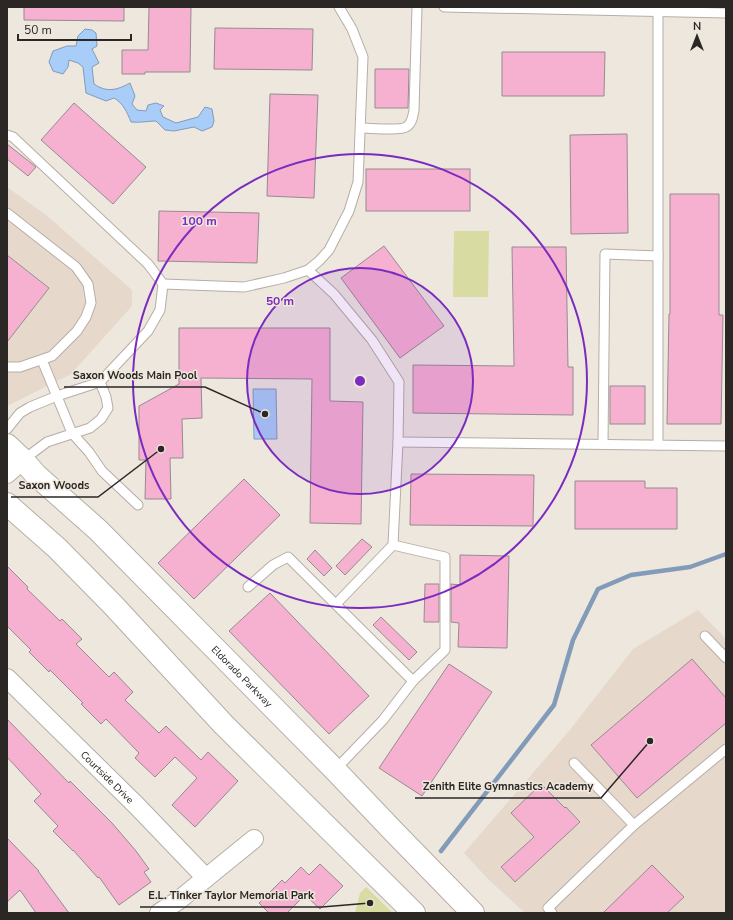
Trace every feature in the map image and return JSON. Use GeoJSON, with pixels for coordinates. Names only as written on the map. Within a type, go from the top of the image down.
{"type":"FeatureCollection","features":[{"type":"Feature","properties":{"kind":"main road","name":"Eldorado Parkway"},"geometry":{"type":"LineString","coordinates":[[7,445],[36,474],[98,530],[335,770],[473,913]]}},
{"type":"Feature","properties":{"kind":"main road"},"geometry":{"type":"LineString","coordinates":[[7,504],[57,548],[113,605],[224,725],[414,913]]}},
{"type":"Feature","properties":{"kind":"street"},"geometry":{"type":"LineString","coordinates":[[7,474],[23,460]]}},
{"type":"Feature","properties":{"kind":"street","name":"Courtside Drive"},"geometry":{"type":"LineString","coordinates":[[7,678],[137,806],[206,878]]}},
{"type":"Feature","properties":{"kind":"street"},"geometry":{"type":"LineString","coordinates":[[159,913],[179,900],[254,839]]}},
{"type":"Feature","properties":{"kind":"lane"},"geometry":{"type":"LineString","coordinates":[[163,284],[244,287],[284,278],[308,270],[329,250],[349,211],[358,182],[361,128],[363,57],[352,29],[339,7]]}},
{"type":"Feature","properties":{"kind":"lane"},"geometry":{"type":"LineString","coordinates":[[361,128],[399,129],[406,128],[410,123],[414,110],[417,7]]}},
{"type":"Feature","properties":{"kind":"lane"},"geometry":{"type":"LineString","coordinates":[[444,7],[726,13]]}},
{"type":"Feature","properties":{"kind":"lane"},"geometry":{"type":"LineString","coordinates":[[658,11],[658,445]]}},
{"type":"Feature","properties":{"kind":"lane"},"geometry":{"type":"LineString","coordinates":[[7,135],[14,137],[142,259],[163,284],[160,310],[148,331],[100,382],[57,396],[30,407],[20,413],[7,429]]}},
{"type":"Feature","properties":{"kind":"lane"},"geometry":{"type":"LineString","coordinates":[[7,213],[76,267],[88,284],[91,303],[89,310],[79,327],[52,356],[20,367],[7,367]]}},
{"type":"Feature","properties":{"kind":"lane"},"geometry":{"type":"LineString","coordinates":[[603,444],[605,254],[658,256]]}},
{"type":"Feature","properties":{"kind":"lane"},"geometry":{"type":"LineString","coordinates":[[308,270],[334,294],[372,340],[399,382],[393,546],[336,604]]}},
{"type":"Feature","properties":{"kind":"lane"},"geometry":{"type":"LineString","coordinates":[[42,360],[72,433],[89,452],[102,472],[138,505]]}},
{"type":"Feature","properties":{"kind":"lane"},"geometry":{"type":"LineString","coordinates":[[23,460],[47,442],[90,428],[101,419],[108,408],[106,396],[100,382]]}},
{"type":"Feature","properties":{"kind":"lane"},"geometry":{"type":"LineString","coordinates":[[398,442],[726,446]]}},
{"type":"Feature","properties":{"kind":"lane"},"geometry":{"type":"LineString","coordinates":[[335,770],[383,720],[413,681],[445,650],[445,557],[393,546]]}},
{"type":"Feature","properties":{"kind":"lane"},"geometry":{"type":"LineString","coordinates":[[248,588],[273,565],[288,557],[413,681]]}},
{"type":"Feature","properties":{"kind":"lane"},"geometry":{"type":"LineString","coordinates":[[705,636],[726,658]]}},
{"type":"Feature","properties":{"kind":"lane"},"geometry":{"type":"LineString","coordinates":[[552,913],[548,908],[634,825],[726,749]]}},
{"type":"Feature","properties":{"kind":"lane"},"geometry":{"type":"LineString","coordinates":[[574,763],[634,825]]}},
{"type":"Feature","properties":{"kind":"shaded area"},"geometry":{"type":"Polygon","coordinates":[[[7,187],[46,215],[132,290],[132,306],[71,374],[7,406],[7,187]]]}},
{"type":"Feature","properties":{"kind":"shaded area"},"geometry":{"type":"Polygon","coordinates":[[[698,610],[726,639],[726,913],[525,913],[487,878],[464,853],[569,731],[633,649],[698,610]]]}},
{"type":"Feature","properties":{"kind":"green space"},"geometry":{"type":"Polygon","coordinates":[[[454,231],[489,231],[488,297],[453,297],[454,231]]]}},
{"type":"Feature","properties":{"kind":"green space"},"geometry":{"type":"Polygon","coordinates":[[[366,887],[393,913],[355,913],[360,893],[366,887]]]}},
{"type":"Feature","properties":{"kind":"water"},"geometry":{"type":"Polygon","coordinates":[[[85,29],[92,30],[96,33],[97,46],[92,49],[99,63],[92,67],[94,84],[103,89],[112,90],[130,83],[135,96],[132,104],[137,110],[146,111],[148,105],[156,103],[164,106],[160,110],[163,117],[176,123],[198,117],[205,107],[212,109],[214,121],[212,127],[202,131],[194,127],[174,131],[165,130],[156,121],[131,122],[122,105],[114,98],[106,101],[86,93],[83,67],[78,63],[69,60],[68,67],[63,74],[53,71],[49,62],[53,51],[67,46],[76,46],[78,36],[85,29]]]}},
{"type":"Feature","properties":{"kind":"water"},"geometry":{"type":"Polygon","coordinates":[[[253,389],[276,389],[277,439],[254,439],[253,389]]]}},
{"type":"Feature","properties":{"kind":"building"},"geometry":{"type":"Polygon","coordinates":[[[24,7],[124,7],[124,21],[24,20],[24,7]]]}},
{"type":"Feature","properties":{"kind":"building"},"geometry":{"type":"Polygon","coordinates":[[[149,7],[191,7],[190,72],[145,72],[145,74],[122,74],[122,50],[148,50],[149,7]]]}},
{"type":"Feature","properties":{"kind":"building"},"geometry":{"type":"Polygon","coordinates":[[[215,28],[313,29],[312,70],[214,69],[215,28]]]}},
{"type":"Feature","properties":{"kind":"building"},"geometry":{"type":"Polygon","coordinates":[[[502,52],[605,52],[604,96],[502,96],[502,52]]]}},
{"type":"Feature","properties":{"kind":"building"},"geometry":{"type":"Polygon","coordinates":[[[375,69],[409,69],[408,108],[375,108],[375,69]]]}},
{"type":"Feature","properties":{"kind":"building"},"geometry":{"type":"Polygon","coordinates":[[[270,94],[318,95],[314,198],[267,196],[270,94]]]}},
{"type":"Feature","properties":{"kind":"building"},"geometry":{"type":"Polygon","coordinates":[[[74,103],[146,167],[113,204],[41,140],[74,103]]]}},
{"type":"Feature","properties":{"kind":"building"},"geometry":{"type":"Polygon","coordinates":[[[627,134],[628,233],[571,234],[570,135],[627,134]]]}},
{"type":"Feature","properties":{"kind":"building"},"geometry":{"type":"Polygon","coordinates":[[[7,144],[36,167],[28,176],[7,159],[7,144]]]}},
{"type":"Feature","properties":{"kind":"building"},"geometry":{"type":"Polygon","coordinates":[[[366,169],[470,169],[470,211],[366,211],[366,169]]]}},
{"type":"Feature","properties":{"kind":"building"},"geometry":{"type":"Polygon","coordinates":[[[670,194],[719,194],[719,315],[723,315],[721,424],[667,424],[670,314],[670,194]]]}},
{"type":"Feature","properties":{"kind":"building"},"geometry":{"type":"Polygon","coordinates":[[[159,211],[259,213],[257,263],[158,261],[159,211]]]}},
{"type":"Feature","properties":{"kind":"building"},"geometry":{"type":"Polygon","coordinates":[[[384,246],[444,326],[400,358],[341,278],[384,246]]]}},
{"type":"Feature","properties":{"kind":"building"},"geometry":{"type":"Polygon","coordinates":[[[512,247],[566,247],[568,367],[573,367],[573,415],[413,413],[413,365],[514,366],[512,247]]]}},
{"type":"Feature","properties":{"kind":"building"},"geometry":{"type":"Polygon","coordinates":[[[7,255],[49,288],[7,342],[7,255]]]}},
{"type":"Feature","properties":{"kind":"building"},"geometry":{"type":"Polygon","coordinates":[[[179,328],[330,328],[330,401],[363,402],[361,524],[310,523],[312,379],[201,378],[202,418],[182,419],[183,458],[170,458],[171,499],[145,499],[146,460],[139,460],[139,406],[179,384],[179,328]]]}},
{"type":"Feature","properties":{"kind":"building"},"geometry":{"type":"Polygon","coordinates":[[[610,386],[645,386],[645,424],[610,424],[610,386]]]}},
{"type":"Feature","properties":{"kind":"building"},"geometry":{"type":"Polygon","coordinates":[[[411,474],[534,475],[533,526],[410,525],[411,474]]]}},
{"type":"Feature","properties":{"kind":"building"},"geometry":{"type":"Polygon","coordinates":[[[244,479],[280,515],[194,599],[158,563],[244,479]]]}},
{"type":"Feature","properties":{"kind":"building"},"geometry":{"type":"Polygon","coordinates":[[[575,481],[645,481],[645,488],[677,488],[677,529],[575,529],[575,481]]]}},
{"type":"Feature","properties":{"kind":"building"},"geometry":{"type":"Polygon","coordinates":[[[362,539],[372,547],[345,575],[336,566],[362,539]]]}},
{"type":"Feature","properties":{"kind":"building"},"geometry":{"type":"Polygon","coordinates":[[[315,550],[332,568],[324,576],[307,559],[315,550]]]}},
{"type":"Feature","properties":{"kind":"building"},"geometry":{"type":"Polygon","coordinates":[[[460,555],[509,556],[507,648],[458,647],[459,623],[451,622],[451,584],[460,585],[460,555]]]}},
{"type":"Feature","properties":{"kind":"building"},"geometry":{"type":"Polygon","coordinates":[[[7,566],[28,587],[27,589],[60,621],[62,619],[82,639],[76,644],[109,677],[114,672],[133,692],[125,700],[159,733],[166,726],[201,760],[208,752],[238,781],[195,827],[172,805],[197,778],[175,757],[155,777],[135,758],[139,753],[106,719],[101,724],[81,704],[83,703],[50,670],[49,672],[29,652],[31,650],[7,626],[7,566]]]}},
{"type":"Feature","properties":{"kind":"building"},"geometry":{"type":"Polygon","coordinates":[[[425,584],[439,584],[439,622],[424,622],[425,584]]]}},
{"type":"Feature","properties":{"kind":"building"},"geometry":{"type":"Polygon","coordinates":[[[270,593],[369,696],[329,734],[229,631],[270,593]]]}},
{"type":"Feature","properties":{"kind":"building"},"geometry":{"type":"Polygon","coordinates":[[[381,617],[417,652],[409,660],[373,625],[381,617]]]}},
{"type":"Feature","properties":{"kind":"building"},"geometry":{"type":"Polygon","coordinates":[[[692,659],[726,698],[726,723],[637,798],[591,745],[692,659]]]}},
{"type":"Feature","properties":{"kind":"building"},"geometry":{"type":"Polygon","coordinates":[[[449,664],[492,692],[422,796],[379,768],[449,664]]]}},
{"type":"Feature","properties":{"kind":"building"},"geometry":{"type":"Polygon","coordinates":[[[7,719],[69,783],[70,781],[112,823],[149,869],[144,872],[151,882],[119,905],[99,877],[98,878],[73,850],[53,831],[58,826],[34,801],[41,794],[7,757],[7,719]]]}},
{"type":"Feature","properties":{"kind":"building"},"geometry":{"type":"Polygon","coordinates":[[[541,784],[580,822],[515,882],[501,867],[534,837],[511,813],[541,784]]]}},
{"type":"Feature","properties":{"kind":"building"},"geometry":{"type":"Polygon","coordinates":[[[7,838],[39,871],[69,913],[36,913],[20,890],[7,902],[7,838]]]}},
{"type":"Feature","properties":{"kind":"building"},"geometry":{"type":"Polygon","coordinates":[[[320,864],[343,886],[320,909],[305,895],[287,913],[269,913],[259,903],[282,880],[285,883],[301,867],[309,875],[320,864]]]}},
{"type":"Feature","properties":{"kind":"building"},"geometry":{"type":"Polygon","coordinates":[[[652,865],[684,897],[667,913],[603,913],[652,865]]]}},
{"type":"Feature","properties":{"kind":"waterway"},"geometry":{"type":"LineString","coordinates":[[441,851],[554,705],[573,640],[598,589],[631,575],[690,567],[726,554]]}},
{"type":"Feature","properties":{"kind":"place","name":"Saxon Woods Main Pool"},"geometry":{"type":"Point","coordinates":[265,414]}},
{"type":"Feature","properties":{"kind":"place","name":"Saxon Woods"},"geometry":{"type":"Point","coordinates":[161,449]}},
{"type":"Feature","properties":{"kind":"place","name":"Zenith Elite Gymnastics Academy"},"geometry":{"type":"Point","coordinates":[650,741]}},
{"type":"Feature","properties":{"kind":"place","name":"E.L. Tinker Taylor Memorial Park"},"geometry":{"type":"Point","coordinates":[370,903]}}]}
